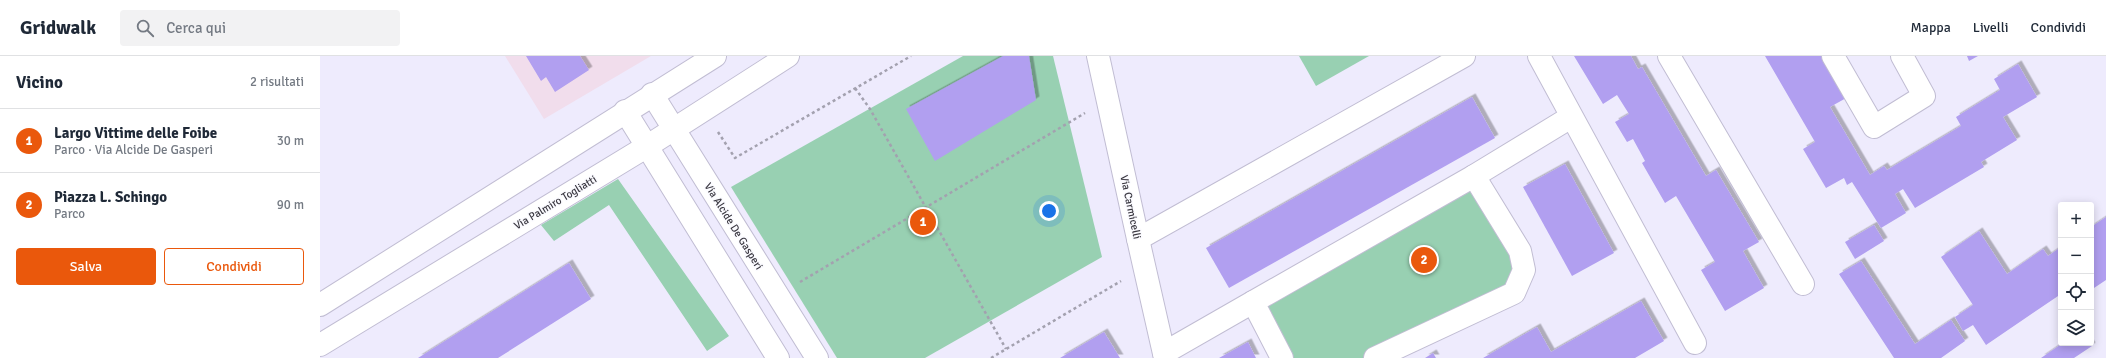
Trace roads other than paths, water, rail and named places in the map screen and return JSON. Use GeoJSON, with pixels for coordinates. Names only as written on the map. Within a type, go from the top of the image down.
{"type":"FeatureCollection","features":[{"type":"Feature","properties":{"kind":"street"},"geometry":{"type":"LineString","coordinates":[[320,306],[625,111],[715,56]]}},
{"type":"Feature","properties":{"kind":"street","name":"Via Palmiro Togliatti"},"geometry":{"type":"LineString","coordinates":[[320,345],[646,147],[788,56]]}},
{"type":"Feature","properties":{"kind":"street","name":"Via Carmicelli"},"geometry":{"type":"LineString","coordinates":[[1098,56],[1144,267],[1165,355]]}},
{"type":"Feature","properties":{"kind":"street"},"geometry":{"type":"LineString","coordinates":[[1138,239],[1464,56]]}},
{"type":"Feature","properties":{"kind":"street"},"geometry":{"type":"LineString","coordinates":[[1539,56],[1695,343]]}},
{"type":"Feature","properties":{"kind":"street"},"geometry":{"type":"LineString","coordinates":[[1669,56],[1803,284]]}},
{"type":"Feature","properties":{"kind":"street"},"geometry":{"type":"LineString","coordinates":[[1832,56],[1874,127],[1924,96],[1902,56]]}},
{"type":"Feature","properties":{"kind":"street","name":"Via Alcide De Gasperi"},"geometry":{"type":"LineString","coordinates":[[652,94],[817,358]]}},
{"type":"Feature","properties":{"kind":"street"},"geometry":{"type":"LineString","coordinates":[[625,111],[778,358]]}},
{"type":"Feature","properties":{"kind":"street"},"geometry":{"type":"LineString","coordinates":[[1165,355],[1253,302],[1474,176],[1571,117]]}},
{"type":"Feature","properties":{"kind":"street"},"geometry":{"type":"LineString","coordinates":[[1376,358],[1514,293],[1524,270],[1520,251],[1474,176]]}},
{"type":"Feature","properties":{"kind":"street"},"geometry":{"type":"LineString","coordinates":[[1253,302],[1282,358]]}},
{"type":"Feature","properties":{"kind":"place","name":"Largo Vittime delle Foibe"},"geometry":{"type":"Point","coordinates":[923,222]}},
{"type":"Feature","properties":{"kind":"place","name":"Piazza L. Schingo"},"geometry":{"type":"Point","coordinates":[1424,260]}}]}
